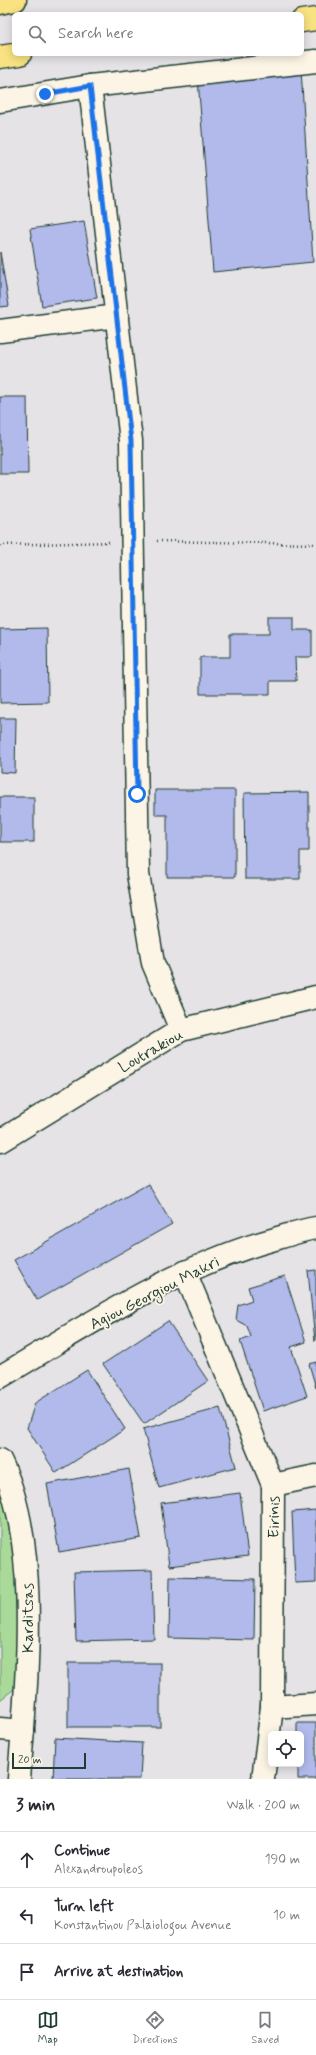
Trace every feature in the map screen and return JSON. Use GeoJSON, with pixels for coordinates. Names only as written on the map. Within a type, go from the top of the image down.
{"type":"FeatureCollection","features":[{"type":"Feature","properties":{"kind":"main road"},"geometry":{"type":"LineString","coordinates":[[0,3],[15,0]]}},
{"type":"Feature","properties":{"kind":"main road"},"geometry":{"type":"LineString","coordinates":[[304,21],[316,19]]}},
{"type":"Feature","properties":{"kind":"main road"},"geometry":{"type":"LineString","coordinates":[[0,57],[12,55]]}},
{"type":"Feature","properties":{"kind":"street"},"geometry":{"type":"LineString","coordinates":[[0,101],[90,86],[316,61]]}},
{"type":"Feature","properties":{"kind":"street"},"geometry":{"type":"LineString","coordinates":[[90,86],[131,441],[138,874],[153,963],[181,1030]]}},
{"type":"Feature","properties":{"kind":"street"},"geometry":{"type":"LineString","coordinates":[[0,331],[117,316]]}},
{"type":"Feature","properties":{"kind":"street","name":"Loutrakiou"},"geometry":{"type":"LineString","coordinates":[[0,1141],[181,1030],[316,997]]}},
{"type":"Feature","properties":{"kind":"street","name":"Agiou Georgiou Makri"},"geometry":{"type":"LineString","coordinates":[[0,1376],[112,1311],[185,1272],[248,1246],[316,1228]]}},
{"type":"Feature","properties":{"kind":"street","name":"Eirinis"},"geometry":{"type":"LineString","coordinates":[[185,1272],[273,1485],[272,1707],[263,1779]]}},
{"type":"Feature","properties":{"kind":"street","name":"Karditsas"},"geometry":{"type":"LineString","coordinates":[[0,1460],[7,1474],[19,1519],[26,1573],[27,1651],[19,1779]]}},
{"type":"Feature","properties":{"kind":"street"},"geometry":{"type":"LineString","coordinates":[[273,1485],[316,1476]]}},
{"type":"Feature","properties":{"kind":"street"},"geometry":{"type":"LineString","coordinates":[[272,1707],[316,1704]]}},
{"type":"Feature","properties":{"kind":"street"},"geometry":{"type":"LineString","coordinates":[[0,1729],[23,1731]]}},
{"type":"Feature","properties":{"kind":"green space"},"geometry":{"type":"Polygon","coordinates":[[[0,1483],[3,1487],[17,1574],[18,1686],[0,1700],[0,1483]]]}},
{"type":"Feature","properties":{"kind":"building"},"geometry":{"type":"Polygon","coordinates":[[[301,69],[313,262],[213,272],[198,79],[301,69]]]}},
{"type":"Feature","properties":{"kind":"building"},"geometry":{"type":"Polygon","coordinates":[[[84,221],[97,298],[42,306],[30,229],[84,221]]]}},
{"type":"Feature","properties":{"kind":"building"},"geometry":{"type":"Polygon","coordinates":[[[0,252],[9,306],[0,307],[0,252]]]}},
{"type":"Feature","properties":{"kind":"building"},"geometry":{"type":"Polygon","coordinates":[[[0,397],[27,397],[28,474],[0,474],[0,397]]]}},
{"type":"Feature","properties":{"kind":"building"},"geometry":{"type":"Polygon","coordinates":[[[269,617],[294,617],[294,630],[312,630],[312,657],[295,657],[296,681],[270,681],[270,694],[200,694],[200,657],[230,657],[230,634],[269,634],[269,617]]]}},
{"type":"Feature","properties":{"kind":"building"},"geometry":{"type":"Polygon","coordinates":[[[47,628],[48,702],[0,703],[0,629],[47,628]]]}},
{"type":"Feature","properties":{"kind":"building"},"geometry":{"type":"Polygon","coordinates":[[[0,718],[16,718],[15,773],[0,772],[0,718]]]}},
{"type":"Feature","properties":{"kind":"building"},"geometry":{"type":"Polygon","coordinates":[[[155,790],[235,790],[235,877],[167,877],[167,815],[155,815],[155,790]]]}},
{"type":"Feature","properties":{"kind":"building"},"geometry":{"type":"Polygon","coordinates":[[[309,792],[309,851],[300,851],[300,879],[245,879],[244,793],[309,792]]]}},
{"type":"Feature","properties":{"kind":"building"},"geometry":{"type":"Polygon","coordinates":[[[0,797],[34,797],[34,842],[0,842],[0,797]]]}},
{"type":"Feature","properties":{"kind":"building"},"geometry":{"type":"Polygon","coordinates":[[[148,1184],[172,1224],[37,1300],[14,1260],[148,1184]]]}},
{"type":"Feature","properties":{"kind":"building"},"geometry":{"type":"Polygon","coordinates":[[[316,1270],[316,1340],[315,1341],[308,1271],[316,1270]]]}},
{"type":"Feature","properties":{"kind":"building"},"geometry":{"type":"Polygon","coordinates":[[[285,1276],[306,1342],[291,1347],[307,1396],[263,1411],[240,1341],[251,1337],[247,1326],[236,1320],[238,1305],[252,1300],[248,1287],[285,1276]]]}},
{"type":"Feature","properties":{"kind":"building"},"geometry":{"type":"Polygon","coordinates":[[[168,1321],[208,1381],[144,1424],[103,1364],[168,1321]]]}},
{"type":"Feature","properties":{"kind":"building"},"geometry":{"type":"Polygon","coordinates":[[[316,1362],[316,1388],[309,1364],[316,1362]]]}},
{"type":"Feature","properties":{"kind":"building"},"geometry":{"type":"Polygon","coordinates":[[[87,1370],[125,1429],[56,1473],[27,1428],[35,1403],[87,1370]]]}},
{"type":"Feature","properties":{"kind":"building"},"geometry":{"type":"Polygon","coordinates":[[[220,1408],[236,1467],[159,1488],[143,1429],[220,1408]]]}},
{"type":"Feature","properties":{"kind":"building"},"geometry":{"type":"Polygon","coordinates":[[[129,1469],[141,1538],[59,1552],[47,1484],[129,1469]]]}},
{"type":"Feature","properties":{"kind":"building"},"geometry":{"type":"Polygon","coordinates":[[[240,1493],[248,1556],[169,1566],[161,1503],[240,1493]]]}},
{"type":"Feature","properties":{"kind":"building"},"geometry":{"type":"Polygon","coordinates":[[[316,1510],[316,1582],[295,1583],[292,1512],[316,1510]]]}},
{"type":"Feature","properties":{"kind":"building"},"geometry":{"type":"Polygon","coordinates":[[[152,1570],[154,1639],[76,1641],[74,1572],[152,1570]]]}},
{"type":"Feature","properties":{"kind":"building"},"geometry":{"type":"Polygon","coordinates":[[[170,1577],[255,1579],[254,1640],[169,1638],[170,1577]]]}},
{"type":"Feature","properties":{"kind":"building"},"geometry":{"type":"Polygon","coordinates":[[[68,1663],[160,1663],[160,1727],[68,1727],[68,1663]]]}},
{"type":"Feature","properties":{"kind":"building"},"geometry":{"type":"Polygon","coordinates":[[[297,1723],[316,1723],[316,1779],[298,1779],[298,1767],[304,1767],[304,1731],[297,1731],[297,1723]]]}},
{"type":"Feature","properties":{"kind":"building"},"geometry":{"type":"Polygon","coordinates":[[[55,1738],[142,1743],[140,1779],[53,1779],[55,1738]]]}},
{"type":"Feature","properties":{"kind":"route"},"geometry":{"type":"LineString","coordinates":[[45,94],[90,86],[131,441],[137,794]]}}]}
